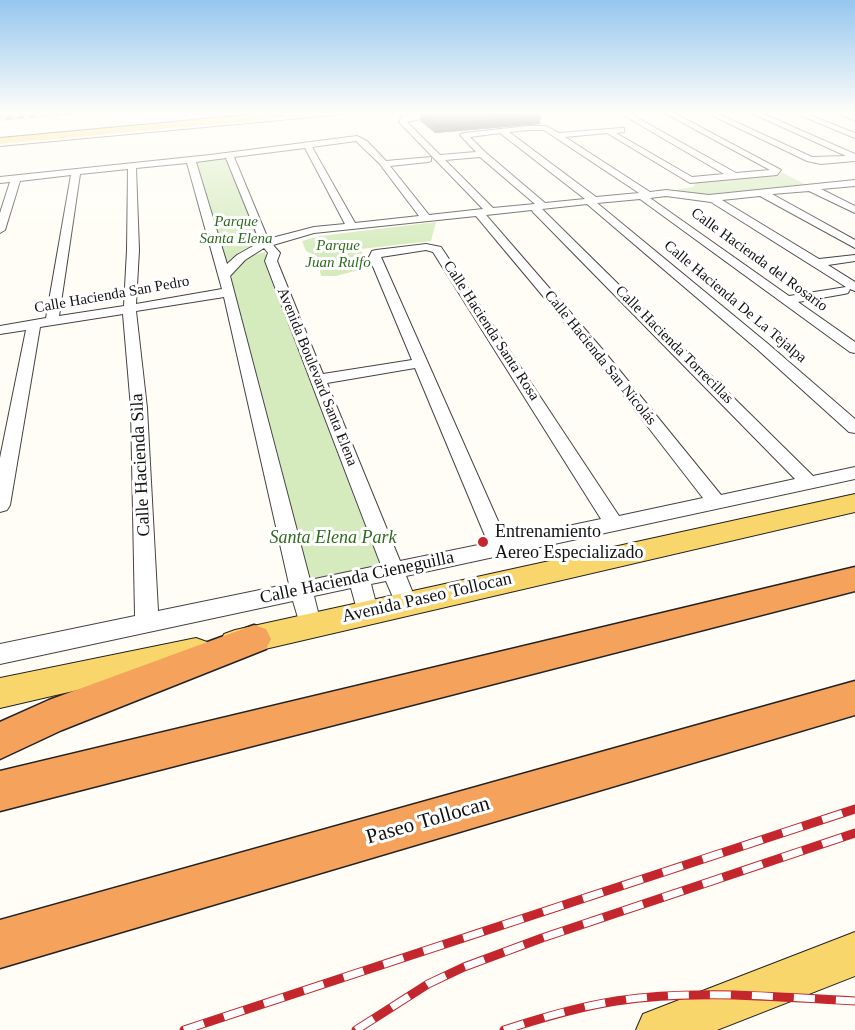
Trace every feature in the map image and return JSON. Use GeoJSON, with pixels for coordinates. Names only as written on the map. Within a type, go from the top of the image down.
{"type":"FeatureCollection","features":[{"type":"Feature","properties":{"kind":"highway"},"geometry":{"type":"LineString","coordinates":[[0,791],[855,579]]}},
{"type":"Feature","properties":{"kind":"highway"},"geometry":{"type":"LineString","coordinates":[[0,741],[49,718],[254,639]]}},
{"type":"Feature","properties":{"kind":"highway","name":"Paseo Tollocan"},"geometry":{"type":"LineString","coordinates":[[0,944],[855,698]]}},
{"type":"Feature","properties":{"kind":"main road","name":"Avenida Paseo Tollocan"},"geometry":{"type":"LineString","coordinates":[[0,693],[254,639],[367,611],[855,503]]}},
{"type":"Feature","properties":{"kind":"main road"},"geometry":{"type":"LineString","coordinates":[[659,1030],[855,954]]}},
{"type":"Feature","properties":{"kind":"street"},"geometry":{"type":"LineString","coordinates":[[0,180],[190,160]]}},
{"type":"Feature","properties":{"kind":"street"},"geometry":{"type":"LineString","coordinates":[[191,160],[210,222],[310,624]]}},
{"type":"Feature","properties":{"kind":"street","name":"Avenida Boulevard Santa Elena"},"geometry":{"type":"LineString","coordinates":[[231,160],[270,248],[271,261],[395,570],[406,603]]}},
{"type":"Feature","properties":{"kind":"street"},"geometry":{"type":"LineString","coordinates":[[316,160],[351,225]]}},
{"type":"Feature","properties":{"kind":"street"},"geometry":{"type":"LineString","coordinates":[[379,160],[425,217]]}},
{"type":"Feature","properties":{"kind":"street"},"geometry":{"type":"LineString","coordinates":[[383,164],[422,160]]}},
{"type":"Feature","properties":{"kind":"street","name":"Calle Hacienda San Nicolás"},"geometry":{"type":"LineString","coordinates":[[434,160],[483,212],[716,502]]}},
{"type":"Feature","properties":{"kind":"street","name":"Calle Hacienda Torrecillas"},"geometry":{"type":"LineString","coordinates":[[489,160],[540,207],[809,482]]}},
{"type":"Feature","properties":{"kind":"street","name":"Calle Hacienda De La Tejalpa"},"geometry":{"type":"LineString","coordinates":[[540,160],[592,201],[855,428]]}},
{"type":"Feature","properties":{"kind":"street","name":"Calle Hacienda del Rosario"},"geometry":{"type":"LineString","coordinates":[[594,160],[855,349]]}},
{"type":"Feature","properties":{"kind":"street"},"geometry":{"type":"LineString","coordinates":[[655,160],[688,180],[777,172],[758,160]]}},
{"type":"Feature","properties":{"kind":"street"},"geometry":{"type":"LineString","coordinates":[[706,160],[736,177]]}},
{"type":"Feature","properties":{"kind":"street","name":"Calle Hacienda Sila"},"geometry":{"type":"LineString","coordinates":[[132,167],[133,250],[129,306],[139,408],[147,623]]}},
{"type":"Feature","properties":{"kind":"street"},"geometry":{"type":"LineString","coordinates":[[52,317],[76,172]]}},
{"type":"Feature","properties":{"kind":"street"},"geometry":{"type":"LineString","coordinates":[[0,230],[16,178]]}},
{"type":"Feature","properties":{"kind":"street"},"geometry":{"type":"LineString","coordinates":[[270,248],[300,233],[351,225],[397,223],[425,217],[645,196],[708,199],[855,183]]}},
{"type":"Feature","properties":{"kind":"street"},"geometry":{"type":"LineString","coordinates":[[809,187],[855,210]]}},
{"type":"Feature","properties":{"kind":"street"},"geometry":{"type":"LineString","coordinates":[[761,192],[855,245]]}},
{"type":"Feature","properties":{"kind":"street"},"geometry":{"type":"LineString","coordinates":[[708,199],[851,291]]}},
{"type":"Feature","properties":{"kind":"street"},"geometry":{"type":"LineString","coordinates":[[226,286],[237,259],[305,237],[483,212]]}},
{"type":"Feature","properties":{"kind":"street"},"geometry":{"type":"LineString","coordinates":[[777,242],[817,263],[851,291]]}},
{"type":"Feature","properties":{"kind":"street","name":"Calle Hacienda Santa Rosa"},"geometry":{"type":"LineString","coordinates":[[500,548],[392,300],[375,257],[376,253],[426,247],[437,249],[614,524]]}},
{"type":"Feature","properties":{"kind":"street"},"geometry":{"type":"LineString","coordinates":[[817,263],[855,258]]}},
{"type":"Feature","properties":{"kind":"street","name":"Calle Hacienda San Pedro"},"geometry":{"type":"LineString","coordinates":[[0,330],[226,286]]}},
{"type":"Feature","properties":{"kind":"street"},"geometry":{"type":"LineString","coordinates":[[786,300],[851,291]]}},
{"type":"Feature","properties":{"kind":"street","name":"Calle Hacienda San Pedro"},"geometry":{"type":"LineString","coordinates":[[0,326],[90,313]]}},
{"type":"Feature","properties":{"kind":"street"},"geometry":{"type":"LineString","coordinates":[[0,505],[34,324]]}},
{"type":"Feature","properties":{"kind":"street"},"geometry":{"type":"LineString","coordinates":[[317,380],[420,363]]}},
{"type":"Feature","properties":{"kind":"street","name":"Calle Hacienda Cieneguilla"},"geometry":{"type":"LineString","coordinates":[[0,654],[855,473]]}},
{"type":"Feature","properties":{"kind":"street"},"geometry":{"type":"LineString","coordinates":[[359,578],[367,611]]}},
{"type":"Feature","properties":{"kind":"green space","name":"Parque Santa Elena"},"geometry":{"type":"Polygon","coordinates":[[[228,160],[262,240],[241,251],[223,265],[214,219],[196,162],[228,160]]]}},
{"type":"Feature","properties":{"kind":"green space"},"geometry":{"type":"Polygon","coordinates":[[[783,173],[807,185],[707,196],[675,190],[693,187],[695,182],[783,173]]]}},
{"type":"Feature","properties":{"kind":"green space","name":"Parque Juan Rulfo"},"geometry":{"type":"Polygon","coordinates":[[[436,222],[431,241],[361,249],[366,268],[336,276],[321,276],[317,256],[306,251],[302,241],[320,236],[436,222]]]}},
{"type":"Feature","properties":{"kind":"green space","name":"Santa Elena Park"},"geometry":{"type":"Polygon","coordinates":[[[265,252],[381,565],[308,582],[281,466],[231,278],[233,268],[250,256],[265,252]]]}},
{"type":"Feature","properties":{"kind":"railway"},"geometry":{"type":"LineString","coordinates":[[184,1030],[855,809]]}},
{"type":"Feature","properties":{"kind":"railway"},"geometry":{"type":"LineString","coordinates":[[356,1030],[428,984],[464,967],[542,938],[855,833]]}},
{"type":"Feature","properties":{"kind":"railway"},"geometry":{"type":"LineString","coordinates":[[504,1030],[587,1006],[645,997],[735,995],[855,1001]]}},
{"type":"Feature","properties":{"kind":"place","name":"Entrenamiento Aereo Especializado"},"geometry":{"type":"Point","coordinates":[483,542]}}]}
